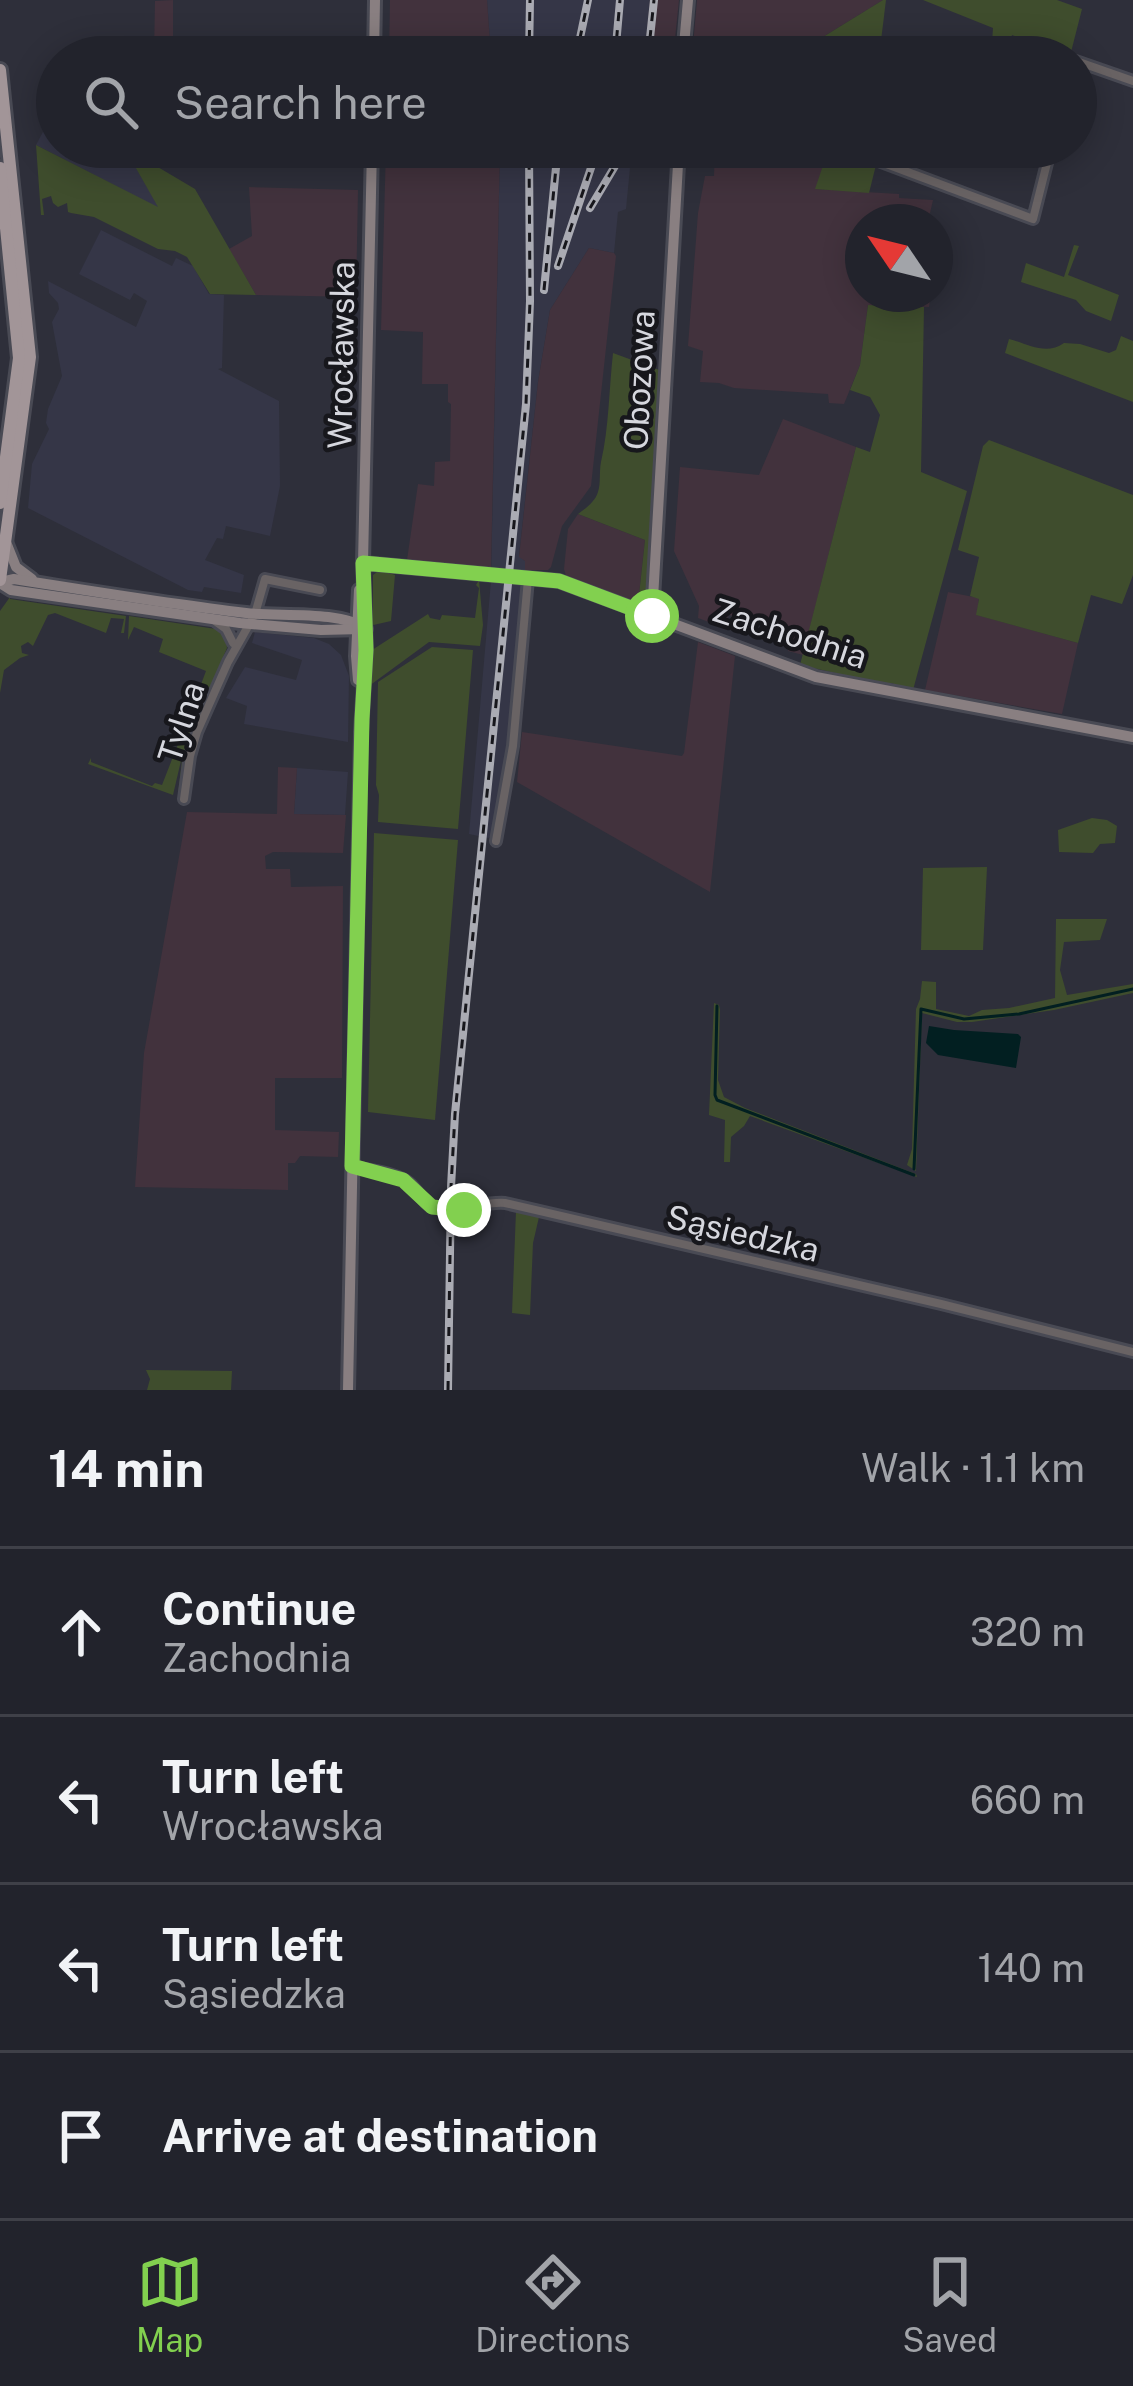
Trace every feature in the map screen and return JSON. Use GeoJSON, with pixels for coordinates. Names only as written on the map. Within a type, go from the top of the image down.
{"type":"FeatureCollection","features":[{"type":"Feature","properties":{"kind":"main road"},"geometry":{"type":"LineString","coordinates":[[0,70],[30,345],[29,380],[8,456],[3,584]]}},
{"type":"Feature","properties":{"kind":"main road"},"geometry":{"type":"LineString","coordinates":[[0,168],[19,348],[0,502]]}},
{"type":"Feature","properties":{"kind":"street"},"geometry":{"type":"LineString","coordinates":[[374,36],[375,0]]}},
{"type":"Feature","properties":{"kind":"street"},"geometry":{"type":"LineString","coordinates":[[685,36],[688,0]]}},
{"type":"Feature","properties":{"kind":"street"},"geometry":{"type":"LineString","coordinates":[[1097,68],[1133,80]]}},
{"type":"Feature","properties":{"kind":"street","name":"Wrocławska"},"geometry":{"type":"LineString","coordinates":[[362,719],[356,656],[363,563],[372,168]]}},
{"type":"Feature","properties":{"kind":"street","name":"Obozowa"},"geometry":{"type":"LineString","coordinates":[[652,616],[678,168]]}},
{"type":"Feature","properties":{"kind":"street"},"geometry":{"type":"LineString","coordinates":[[897,168],[1033,219],[1046,168]]}},
{"type":"Feature","properties":{"kind":"street"},"geometry":{"type":"LineString","coordinates":[[6,542],[16,567],[40,583]]}},
{"type":"Feature","properties":{"kind":"street","name":"Wrocławska"},"geometry":{"type":"LineString","coordinates":[[347,1390],[362,719],[358,600],[363,563]]}},
{"type":"Feature","properties":{"kind":"street","name":"Zachodnia"},"geometry":{"type":"LineString","coordinates":[[363,563],[565,583],[816,677],[1133,737]]}},
{"type":"Feature","properties":{"kind":"street"},"geometry":{"type":"LineString","coordinates":[[3,584],[10,579],[40,583],[321,630],[360,627]]}},
{"type":"Feature","properties":{"kind":"street","name":"Tylna"},"geometry":{"type":"LineString","coordinates":[[184,799],[193,744],[265,579],[320,590]]}},
{"type":"Feature","properties":{"kind":"street"},"geometry":{"type":"LineString","coordinates":[[496,842],[513,746],[528,579]]}},
{"type":"Feature","properties":{"kind":"street"},"geometry":{"type":"LineString","coordinates":[[3,584],[214,620],[328,618],[346,612],[358,600]]}},
{"type":"Feature","properties":{"kind":"street"},"geometry":{"type":"LineString","coordinates":[[328,618],[360,627]]}},
{"type":"Feature","properties":{"kind":"street"},"geometry":{"type":"LineString","coordinates":[[214,620],[226,629],[232,643]]}},
{"type":"Feature","properties":{"kind":"street","name":"Tylna"},"geometry":{"type":"LineString","coordinates":[[228,662],[232,643],[248,620]]}},
{"type":"Feature","properties":{"kind":"street"},"geometry":{"type":"LineString","coordinates":[[321,630],[344,640],[356,656]]}},
{"type":"Feature","properties":{"kind":"street","name":"Sąsiedzka"},"geometry":{"type":"LineString","coordinates":[[352,1166],[403,1180],[436,1208],[460,1210],[505,1203],[1133,1352]]}},
{"type":"Feature","properties":{"kind":"shaded area"},"geometry":{"type":"Polygon","coordinates":[[[173,0],[173,36],[154,36],[155,1],[173,0]]]}},
{"type":"Feature","properties":{"kind":"shaded area"},"geometry":{"type":"Polygon","coordinates":[[[390,0],[487,0],[490,36],[389,36],[390,0]]]}},
{"type":"Feature","properties":{"kind":"shaded area"},"geometry":{"type":"Polygon","coordinates":[[[487,0],[650,0],[646,36],[490,36],[487,0]]]}},
{"type":"Feature","properties":{"kind":"shaded area"},"geometry":{"type":"Polygon","coordinates":[[[650,0],[679,0],[675,36],[646,36],[650,0]]]}},
{"type":"Feature","properties":{"kind":"shaded area"},"geometry":{"type":"Polygon","coordinates":[[[697,0],[883,0],[825,36],[694,36],[697,0]]]}},
{"type":"Feature","properties":{"kind":"shaded area"},"geometry":{"type":"Polygon","coordinates":[[[81,168],[136,168],[160,209],[81,168]]]}},
{"type":"Feature","properties":{"kind":"shaded area"},"geometry":{"type":"Polygon","coordinates":[[[385,168],[500,168],[491,568],[407,560],[418,484],[434,486],[435,462],[450,461],[451,404],[448,384],[422,384],[423,332],[381,330],[385,168]]]}},
{"type":"Feature","properties":{"kind":"shaded area"},"geometry":{"type":"Polygon","coordinates":[[[500,168],[630,168],[626,209],[618,212],[614,253],[589,248],[550,310],[519,556],[525,561],[525,583],[509,751],[496,835],[488,838],[469,834],[491,581],[500,168]]]}},
{"type":"Feature","properties":{"kind":"shaded area"},"geometry":{"type":"Polygon","coordinates":[[[714,168],[823,168],[816,189],[933,200],[932,204],[845,204],[845,312],[867,312],[860,365],[844,404],[829,403],[828,394],[700,382],[703,351],[688,346],[705,176],[714,176],[714,168]]]}},
{"type":"Feature","properties":{"kind":"shaded area"},"geometry":{"type":"Polygon","coordinates":[[[249,187],[358,190],[356,297],[256,295],[229,249],[252,236],[249,187]]]}},
{"type":"Feature","properties":{"kind":"shaded area"},"geometry":{"type":"Polygon","coordinates":[[[101,230],[172,266],[176,258],[193,266],[209,294],[224,295],[222,368],[218,369],[279,401],[280,486],[270,536],[226,526],[223,539],[217,538],[205,560],[244,575],[241,593],[204,587],[202,592],[188,590],[28,508],[32,464],[49,429],[48,409],[62,376],[52,322],[59,309],[48,281],[136,327],[147,301],[134,293],[130,300],[79,274],[101,230]]]}},
{"type":"Feature","properties":{"kind":"shaded area"},"geometry":{"type":"Polygon","coordinates":[[[589,248],[616,256],[591,486],[562,526],[551,567],[525,570],[525,561],[519,557],[550,310],[589,248]]]}},
{"type":"Feature","properties":{"kind":"shaded area"},"geometry":{"type":"Polygon","coordinates":[[[783,419],[856,447],[803,655],[788,651],[792,637],[741,618],[729,615],[722,627],[698,618],[699,606],[674,551],[680,467],[759,475],[783,419]]]}},
{"type":"Feature","properties":{"kind":"shaded area"},"geometry":{"type":"Polygon","coordinates":[[[578,514],[645,540],[638,604],[566,576],[568,529],[578,514]]]}},
{"type":"Feature","properties":{"kind":"shaded area"},"geometry":{"type":"Polygon","coordinates":[[[948,592],[979,598],[977,615],[1078,643],[1062,714],[925,690],[948,592]]]}},
{"type":"Feature","properties":{"kind":"shaded area"},"geometry":{"type":"Polygon","coordinates":[[[255,632],[314,638],[341,655],[349,676],[348,742],[244,724],[247,706],[226,698],[245,667],[296,680],[302,660],[252,643],[255,632]]]}},
{"type":"Feature","properties":{"kind":"shaded area"},"geometry":{"type":"Polygon","coordinates":[[[698,642],[735,656],[710,892],[517,782],[522,732],[682,756],[698,642]]]}},
{"type":"Feature","properties":{"kind":"shaded area"},"geometry":{"type":"Polygon","coordinates":[[[278,767],[297,768],[294,814],[346,815],[343,853],[273,852],[265,856],[266,869],[290,869],[291,887],[343,886],[342,1078],[275,1078],[275,1130],[339,1132],[338,1157],[300,1156],[288,1163],[288,1190],[135,1187],[144,1053],[187,812],[277,814],[278,767]]]}},
{"type":"Feature","properties":{"kind":"shaded area"},"geometry":{"type":"Polygon","coordinates":[[[297,768],[348,772],[345,815],[294,814],[297,768]]]}},
{"type":"Feature","properties":{"kind":"shaded area"},"geometry":{"type":"Polygon","coordinates":[[[929,1026],[1018,1034],[1016,1068],[938,1055],[926,1043],[929,1026]]]}},
{"type":"Feature","properties":{"kind":"green space"},"geometry":{"type":"Polygon","coordinates":[[[883,0],[886,0],[882,36],[825,36],[883,0]]]}},
{"type":"Feature","properties":{"kind":"green space"},"geometry":{"type":"Polygon","coordinates":[[[923,0],[1057,0],[1082,9],[1075,36],[992,36],[993,28],[923,0]]]}},
{"type":"Feature","properties":{"kind":"green space"},"geometry":{"type":"Polygon","coordinates":[[[38,168],[81,168],[158,207],[136,168],[160,168],[195,189],[256,295],[210,294],[187,257],[158,249],[94,217],[68,212],[67,203],[58,207],[51,196],[42,199],[41,215],[38,168]]]}},
{"type":"Feature","properties":{"kind":"green space"},"geometry":{"type":"Polygon","coordinates":[[[822,168],[875,168],[869,193],[815,189],[822,168]]]}},
{"type":"Feature","properties":{"kind":"green space"},"geometry":{"type":"Polygon","coordinates":[[[1074,245],[1079,246],[1068,275],[1119,295],[1111,321],[1086,311],[1076,300],[1021,282],[1026,263],[1064,277],[1074,245]]]}},
{"type":"Feature","properties":{"kind":"green space"},"geometry":{"type":"Polygon","coordinates":[[[867,312],[924,312],[921,472],[967,491],[913,690],[800,665],[856,447],[870,452],[880,415],[870,397],[850,390],[860,365],[867,312]]]}},
{"type":"Feature","properties":{"kind":"green space"},"geometry":{"type":"Polygon","coordinates":[[[1121,336],[1133,341],[1133,402],[1005,353],[1009,339],[1044,349],[1064,343],[1109,353],[1116,350],[1121,336]]]}},
{"type":"Feature","properties":{"kind":"green space"},"geometry":{"type":"Polygon","coordinates":[[[613,353],[662,371],[649,599],[638,604],[645,540],[578,514],[599,489],[613,353]]]}},
{"type":"Feature","properties":{"kind":"green space"},"geometry":{"type":"Polygon","coordinates":[[[989,440],[1133,495],[1133,575],[1122,604],[1091,595],[1078,643],[976,615],[979,599],[970,596],[979,557],[958,550],[983,446],[989,440]]]}},
{"type":"Feature","properties":{"kind":"green space"},"geometry":{"type":"Polygon","coordinates":[[[380,570],[395,575],[391,621],[369,626],[373,575],[380,570]]]}},
{"type":"Feature","properties":{"kind":"green space"},"geometry":{"type":"Polygon","coordinates":[[[479,580],[480,646],[429,642],[369,686],[372,650],[428,614],[440,620],[442,615],[475,618],[479,580]]]}},
{"type":"Feature","properties":{"kind":"green space"},"geometry":{"type":"Polygon","coordinates":[[[10,597],[126,616],[124,633],[124,619],[111,618],[106,633],[55,613],[48,615],[33,646],[28,642],[21,646],[22,653],[29,655],[4,670],[0,693],[0,611],[10,597]]]}},
{"type":"Feature","properties":{"kind":"green space"},"geometry":{"type":"Polygon","coordinates":[[[129,616],[216,629],[226,636],[227,648],[200,711],[185,705],[194,703],[206,671],[159,652],[163,639],[134,627],[128,640],[129,616]]]}},
{"type":"Feature","properties":{"kind":"green space"},"geometry":{"type":"Polygon","coordinates":[[[432,647],[473,650],[458,829],[378,822],[378,682],[432,647]]]}},
{"type":"Feature","properties":{"kind":"green space"},"geometry":{"type":"Polygon","coordinates":[[[180,718],[190,722],[186,739],[192,720],[194,724],[178,794],[183,752],[173,795],[88,764],[91,758],[91,762],[152,786],[162,785],[185,726],[178,723],[180,718]]]}},
{"type":"Feature","properties":{"kind":"green space"},"geometry":{"type":"Polygon","coordinates":[[[1092,818],[1117,826],[1115,843],[1100,844],[1093,853],[1059,852],[1058,830],[1092,818]]]}},
{"type":"Feature","properties":{"kind":"green space"},"geometry":{"type":"Polygon","coordinates":[[[374,833],[458,840],[435,1120],[368,1112],[374,833]]]}},
{"type":"Feature","properties":{"kind":"green space"},"geometry":{"type":"Polygon","coordinates":[[[987,867],[983,950],[921,950],[923,868],[987,867]]]}},
{"type":"Feature","properties":{"kind":"green space"},"geometry":{"type":"Polygon","coordinates":[[[1056,919],[1107,919],[1100,940],[1064,942],[1060,970],[1067,995],[1133,984],[1133,993],[972,1022],[922,1013],[916,1171],[907,1165],[912,1149],[916,1009],[922,981],[936,982],[936,1009],[969,1016],[1055,998],[1056,919]]]}},
{"type":"Feature","properties":{"kind":"green space"},"geometry":{"type":"Polygon","coordinates":[[[714,1003],[720,1010],[718,1080],[724,1097],[917,1177],[750,1116],[731,1137],[730,1162],[724,1162],[725,1120],[709,1115],[714,1003]]]}},
{"type":"Feature","properties":{"kind":"green space"},"geometry":{"type":"Polygon","coordinates":[[[516,1211],[539,1217],[530,1315],[512,1313],[516,1211]]]}},
{"type":"Feature","properties":{"kind":"green space"},"geometry":{"type":"Polygon","coordinates":[[[146,1370],[232,1371],[231,1390],[147,1390],[146,1370]]]}},
{"type":"Feature","properties":{"kind":"waterway"},"geometry":{"type":"LineString","coordinates":[[914,1169],[921,1009],[964,1019],[1019,1014],[1133,989]]}},
{"type":"Feature","properties":{"kind":"waterway"},"geometry":{"type":"LineString","coordinates":[[717,1006],[717,1100],[914,1175]]}},
{"type":"Feature","properties":{"kind":"railway"},"geometry":{"type":"LineString","coordinates":[[529,36],[530,0]]}},
{"type":"Feature","properties":{"kind":"railway"},"geometry":{"type":"LineString","coordinates":[[580,36],[588,0]]}},
{"type":"Feature","properties":{"kind":"railway"},"geometry":{"type":"LineString","coordinates":[[617,36],[620,0]]}},
{"type":"Feature","properties":{"kind":"railway"},"geometry":{"type":"LineString","coordinates":[[650,36],[654,0]]}},
{"type":"Feature","properties":{"kind":"railway"},"geometry":{"type":"LineString","coordinates":[[448,1390],[455,1114],[526,404],[529,168]]}},
{"type":"Feature","properties":{"kind":"railway"},"geometry":{"type":"LineString","coordinates":[[544,290],[556,168]]}},
{"type":"Feature","properties":{"kind":"railway"},"geometry":{"type":"LineString","coordinates":[[558,266],[591,168]]}},
{"type":"Feature","properties":{"kind":"railway"},"geometry":{"type":"LineString","coordinates":[[590,208],[614,168]]}},
{"type":"Feature","properties":{"kind":"route"},"geometry":{"type":"LineString","coordinates":[[464,1210],[432,1207],[403,1180],[352,1166],[366,650],[363,563],[559,581],[652,616]]}}]}
